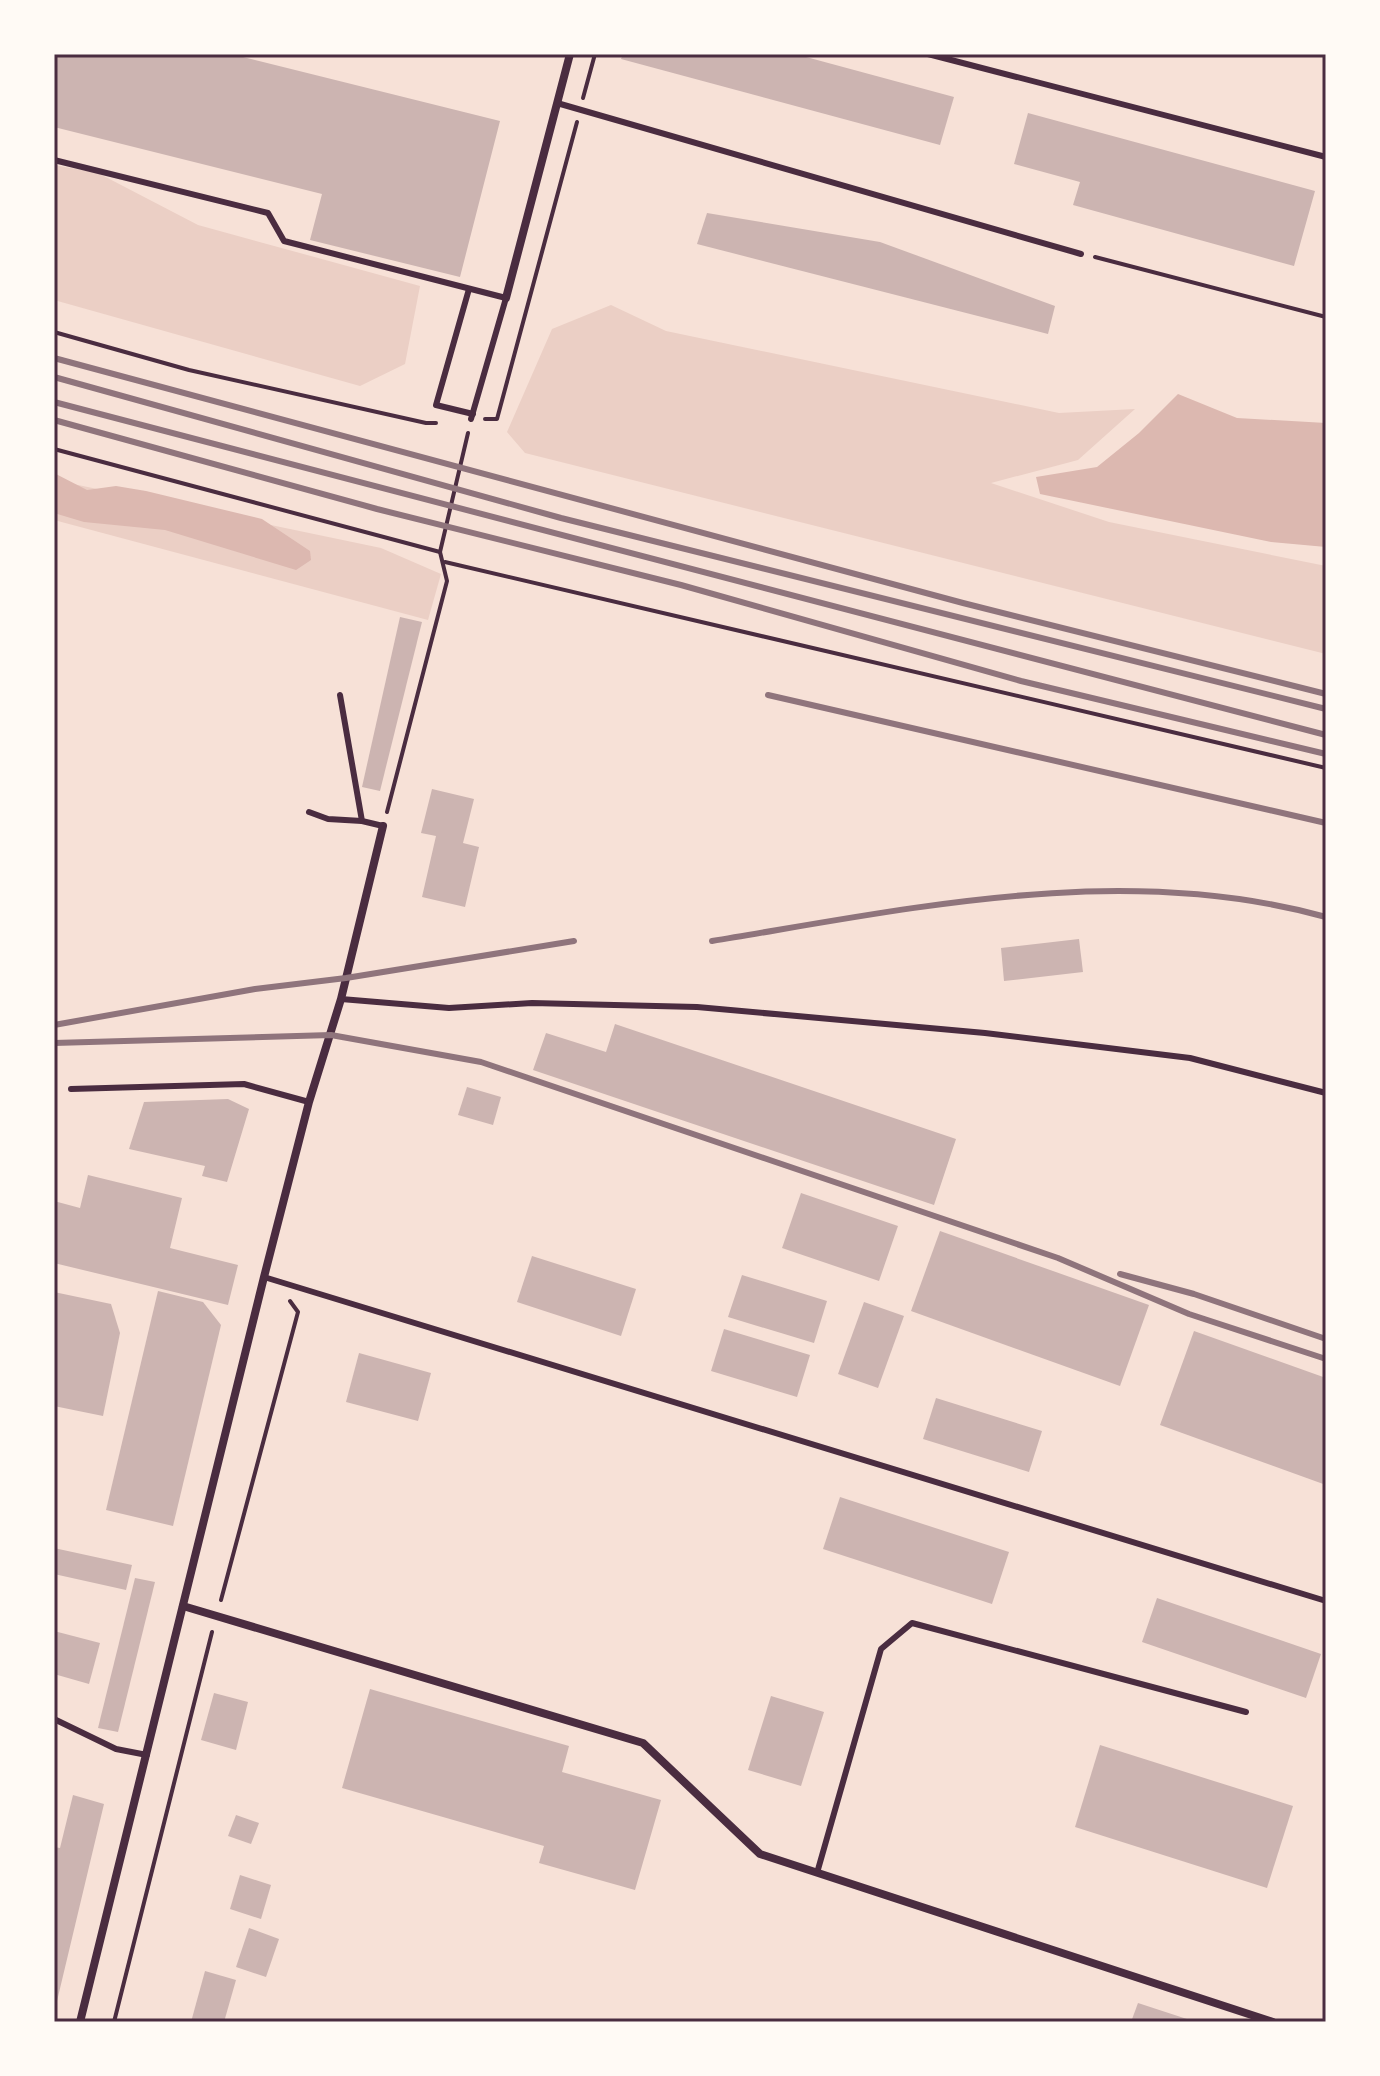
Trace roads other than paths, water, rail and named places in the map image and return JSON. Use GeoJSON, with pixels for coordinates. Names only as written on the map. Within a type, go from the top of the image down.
{"type":"FeatureCollection","features":[{"type":"Feature","properties":{"kind":"street"},"geometry":{"type":"LineString","coordinates":[[506,298],[570,54]]}},
{"type":"Feature","properties":{"kind":"street"},"geometry":{"type":"LineString","coordinates":[[80,2022],[264,1277],[309,1102],[341,999],[383,826]]}},
{"type":"Feature","properties":{"kind":"street"},"geometry":{"type":"LineString","coordinates":[[183,1606],[643,1743],[760,1854],[1273,2022]]}},
{"type":"Feature","properties":{"kind":"lane"},"geometry":{"type":"LineString","coordinates":[[928,54],[1326,157]]}},
{"type":"Feature","properties":{"kind":"lane"},"geometry":{"type":"LineString","coordinates":[[557,103],[1081,254]]}},
{"type":"Feature","properties":{"kind":"lane"},"geometry":{"type":"LineString","coordinates":[[54,160],[268,213],[284,241],[506,298],[472,417],[436,405],[469,289]]}},
{"type":"Feature","properties":{"kind":"lane"},"geometry":{"type":"LineString","coordinates":[[340,695],[362,821]]}},
{"type":"Feature","properties":{"kind":"lane"},"geometry":{"type":"LineString","coordinates":[[309,812],[328,819],[383,826]]}},
{"type":"Feature","properties":{"kind":"lane"},"geometry":{"type":"LineString","coordinates":[[341,999],[449,1008],[532,1003],[697,1007],[985,1033],[1190,1058],[1326,1093]]}},
{"type":"Feature","properties":{"kind":"lane"},"geometry":{"type":"LineString","coordinates":[[71,1089],[244,1084],[309,1102]]}},
{"type":"Feature","properties":{"kind":"lane"},"geometry":{"type":"LineString","coordinates":[[264,1277],[1326,1601]]}},
{"type":"Feature","properties":{"kind":"lane"},"geometry":{"type":"LineString","coordinates":[[817,1873],[881,1649],[912,1623],[1246,1712]]}},
{"type":"Feature","properties":{"kind":"lane"},"geometry":{"type":"LineString","coordinates":[[54,1719],[116,1749],[147,1755]]}},
{"type":"Feature","properties":{"kind":"railway"},"geometry":{"type":"LineString","coordinates":[[54,358],[963,603],[1326,694]]}},
{"type":"Feature","properties":{"kind":"railway"},"geometry":{"type":"LineString","coordinates":[[54,377],[561,518],[1326,709]]}},
{"type":"Feature","properties":{"kind":"railway"},"geometry":{"type":"LineString","coordinates":[[54,402],[1326,735]]}},
{"type":"Feature","properties":{"kind":"railway"},"geometry":{"type":"LineString","coordinates":[[54,420],[377,509],[681,585],[1021,681],[1326,754]]}},
{"type":"Feature","properties":{"kind":"railway"},"geometry":{"type":"LineString","coordinates":[[768,695],[1326,823]]}},
{"type":"Feature","properties":{"kind":"railway"},"geometry":{"type":"LineString","coordinates":[[712,941],[941,904],[1096,891],[1173,892],[1250,901],[1326,917]]}},
{"type":"Feature","properties":{"kind":"railway"},"geometry":{"type":"LineString","coordinates":[[54,1025],[255,989],[346,978],[574,941]]}},
{"type":"Feature","properties":{"kind":"railway"},"geometry":{"type":"LineString","coordinates":[[54,1043],[331,1035],[481,1062],[1058,1258],[1189,1314],[1326,1359]]}},
{"type":"Feature","properties":{"kind":"railway"},"geometry":{"type":"LineString","coordinates":[[1120,1274],[1194,1294],[1326,1339]]}}]}
